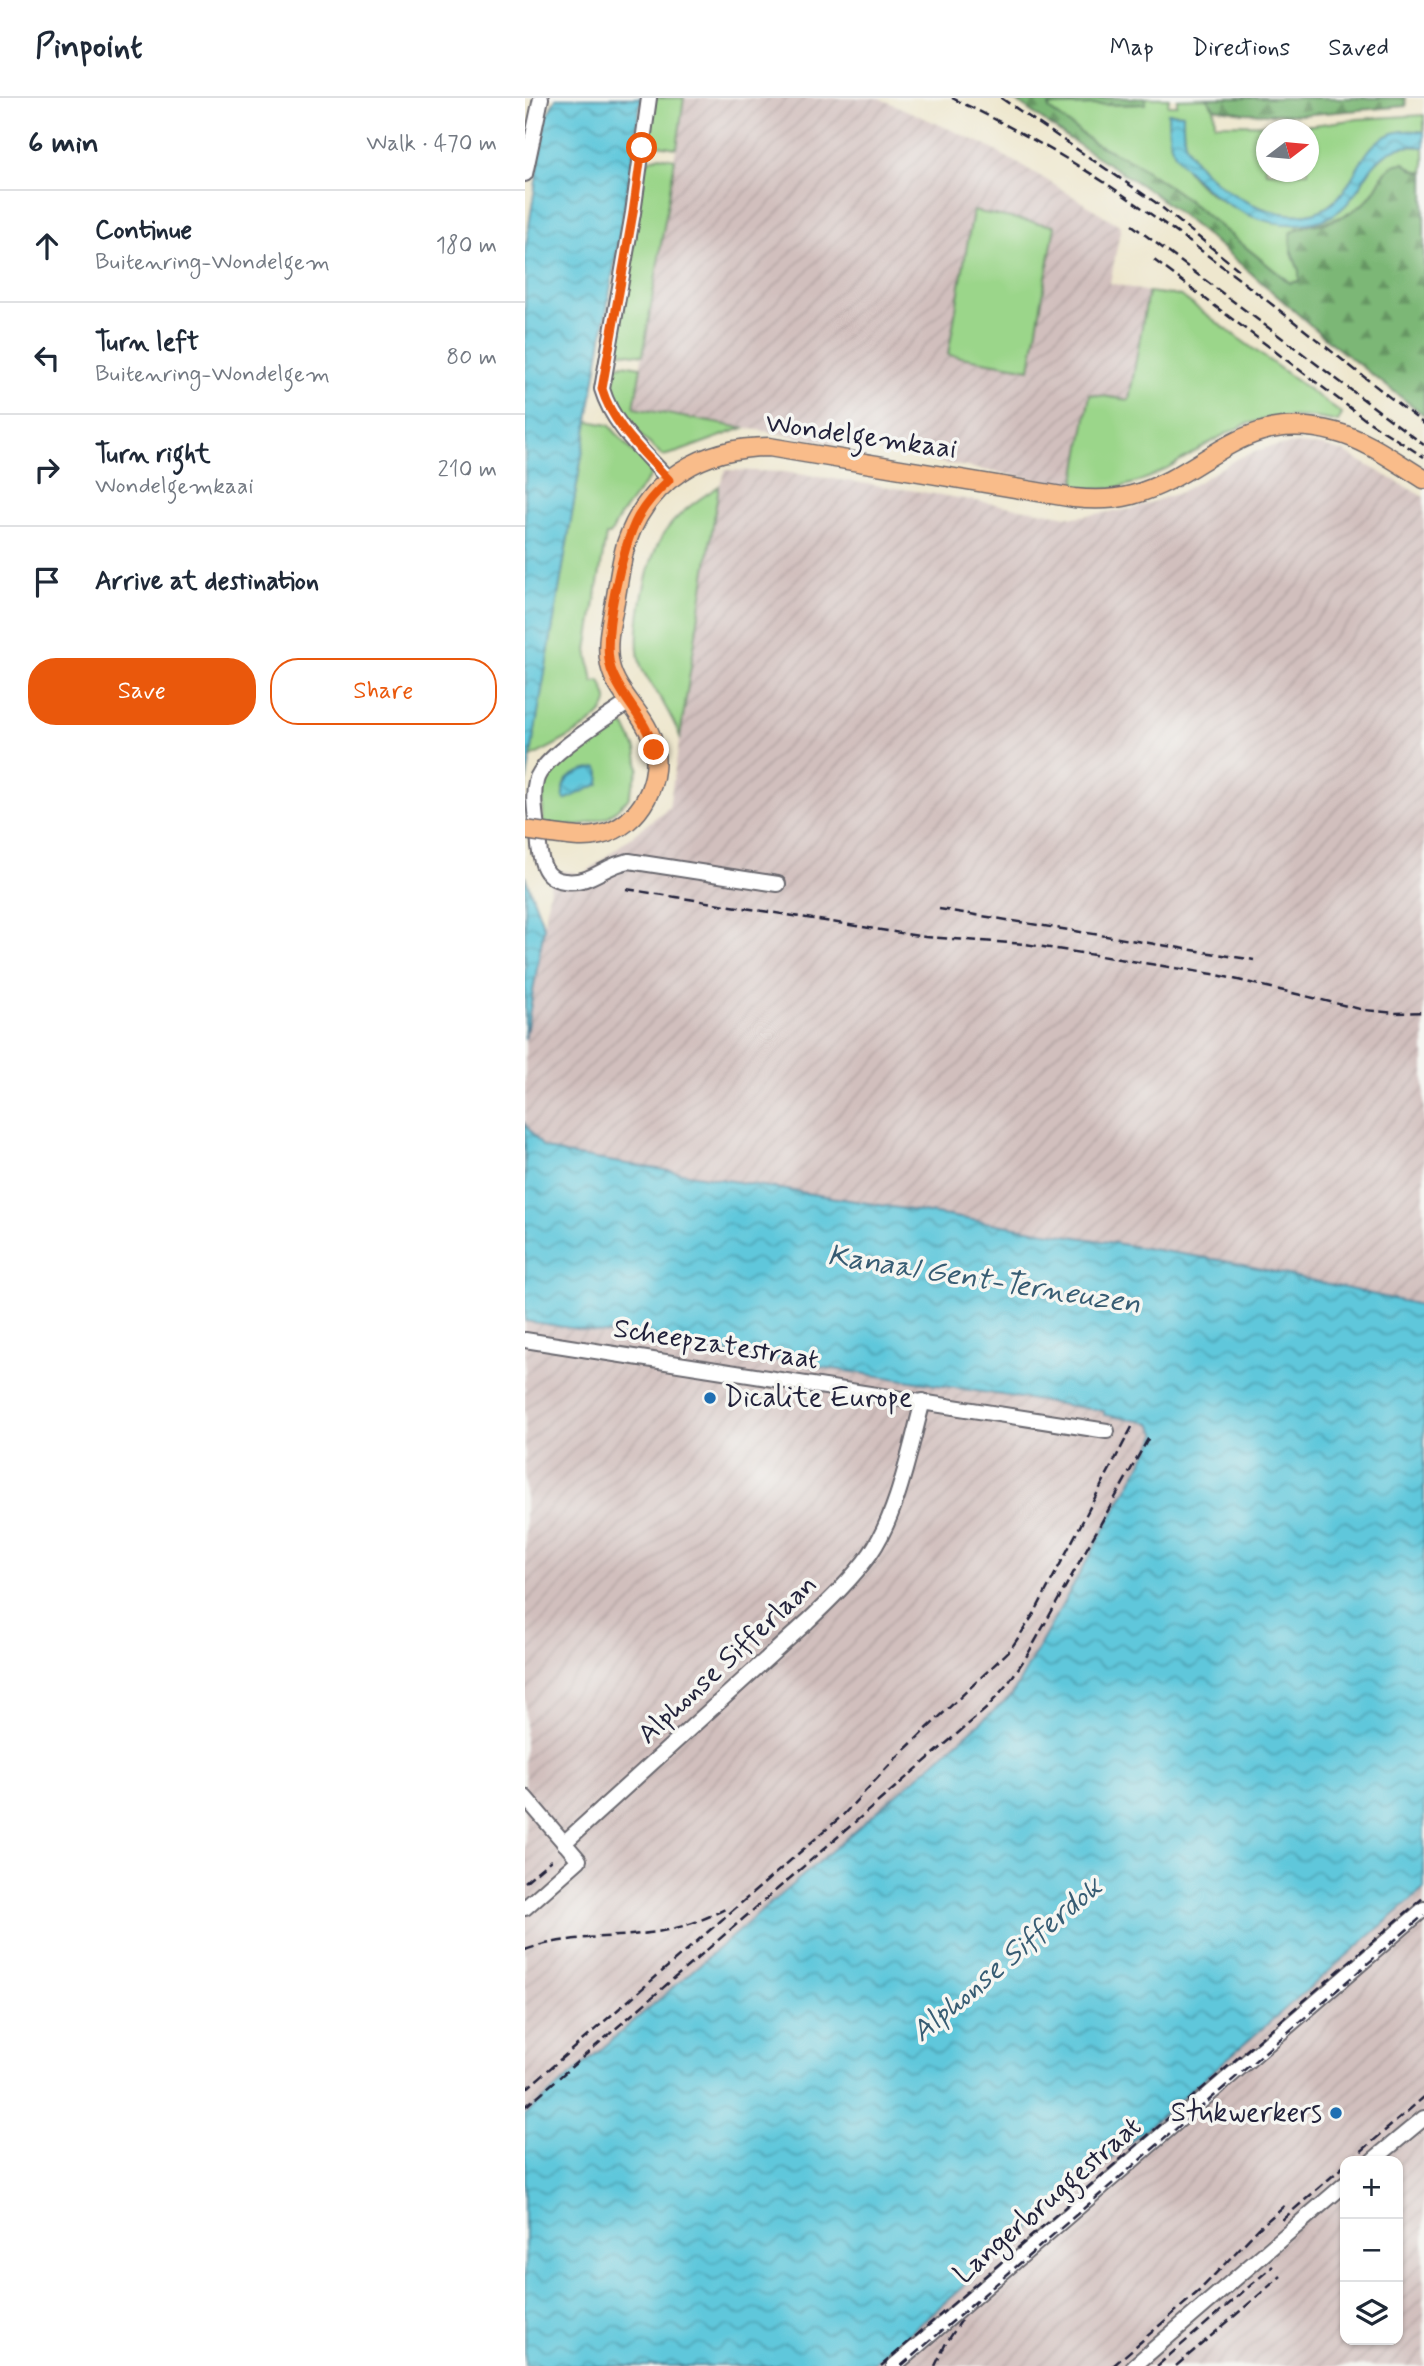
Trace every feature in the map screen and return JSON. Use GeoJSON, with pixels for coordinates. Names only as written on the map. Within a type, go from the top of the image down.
{"type":"FeatureCollection","features":[{"type":"Feature","properties":{"kind":"main road","name":"Wondelgemkaai"},"geometry":{"type":"LineString","coordinates":[[525,830],[581,838],[607,834],[629,821],[647,797],[655,774],[654,750],[648,730],[616,680],[608,653],[619,574],[626,546],[638,517],[658,490],[693,463],[716,453],[769,447],[1074,498],[1105,499],[1146,491],[1248,435],[1283,427],[1301,427],[1349,437],[1424,479]]}},
{"type":"Feature","properties":{"kind":"street"},"geometry":{"type":"LineString","coordinates":[[525,174],[541,98]]}},
{"type":"Feature","properties":{"kind":"street"},"geometry":{"type":"LineString","coordinates":[[649,98],[633,213],[602,389],[607,408],[617,422],[669,480]]}},
{"type":"Feature","properties":{"kind":"street"},"geometry":{"type":"LineString","coordinates":[[629,702],[549,761],[537,779],[534,791],[540,858],[544,869],[555,879],[579,883],[611,866],[629,861],[778,884]]}},
{"type":"Feature","properties":{"kind":"street","name":"Scheepzatestraat"},"geometry":{"type":"LineString","coordinates":[[525,1340],[1107,1431]]}},
{"type":"Feature","properties":{"kind":"street","name":"Alphonse Sifferlaan"},"geometry":{"type":"LineString","coordinates":[[564,1843],[807,1622],[837,1593],[871,1553],[893,1509],[923,1401]]}},
{"type":"Feature","properties":{"kind":"street"},"geometry":{"type":"LineString","coordinates":[[525,1797],[579,1860],[525,1908]]}},
{"type":"Feature","properties":{"kind":"street","name":"Langerbruggestraat"},"geometry":{"type":"LineString","coordinates":[[894,2366],[1424,1909]]}},
{"type":"Feature","properties":{"kind":"street"},"geometry":{"type":"LineString","coordinates":[[1378,2156],[1424,2118]]}},
{"type":"Feature","properties":{"kind":"street"},"geometry":{"type":"LineString","coordinates":[[1134,2366],[1340,2188]]}},
{"type":"Feature","properties":{"kind":"shaded area"},"geometry":{"type":"Polygon","coordinates":[[[684,98],[879,98],[983,144],[1121,226],[1110,283],[1148,292],[1129,401],[1090,394],[1074,486],[634,408],[684,98]]]}},
{"type":"Feature","properties":{"kind":"shaded area"},"geometry":{"type":"Polygon","coordinates":[[[1296,444],[1323,446],[1344,452],[1424,497],[1424,1306],[1231,1262],[565,1154],[543,1147],[525,1124],[525,1036],[553,870],[584,874],[669,807],[719,486],[726,470],[784,472],[1074,517],[1132,509],[1181,492],[1238,458],[1269,447],[1296,444]]]}},
{"type":"Feature","properties":{"kind":"shaded area"},"geometry":{"type":"Polygon","coordinates":[[[525,1321],[1105,1411],[1105,1415],[1151,1423],[1157,1436],[1012,1695],[525,2115],[525,1321]]]}},
{"type":"Feature","properties":{"kind":"shaded area"},"geometry":{"type":"Polygon","coordinates":[[[1424,1889],[1424,2366],[871,2366],[1424,1889]]]}},
{"type":"Feature","properties":{"kind":"green space"},"geometry":{"type":"Polygon","coordinates":[[[655,98],[684,98],[677,148],[658,145],[650,133],[655,98]]]}},
{"type":"Feature","properties":{"kind":"green space"},"geometry":{"type":"Polygon","coordinates":[[[1012,98],[1146,98],[1145,104],[1049,106],[1049,109],[1094,143],[1134,162],[1180,194],[1290,283],[1299,281],[1299,271],[1291,250],[1291,233],[1337,219],[1359,207],[1369,199],[1385,173],[1396,164],[1404,163],[1424,173],[1424,415],[1331,343],[1221,247],[1152,192],[1012,98]]]}},
{"type":"Feature","properties":{"kind":"green space"},"geometry":{"type":"Polygon","coordinates":[[[1146,98],[1169,98],[1168,105],[1177,105],[1177,99],[1207,98],[1214,108],[1215,124],[1256,124],[1256,182],[1319,182],[1319,124],[1424,115],[1424,132],[1401,131],[1384,137],[1372,148],[1344,191],[1332,203],[1316,212],[1299,215],[1260,208],[1223,187],[1207,174],[1186,145],[1183,114],[1168,113],[1181,159],[1198,183],[1236,208],[1297,225],[1360,188],[1368,170],[1390,150],[1407,146],[1424,147],[1424,173],[1404,163],[1384,172],[1369,197],[1349,213],[1297,228],[1291,250],[1299,271],[1299,281],[1290,283],[1180,194],[1134,162],[1094,143],[1049,109],[1049,106],[1145,104],[1146,98]]]}},
{"type":"Feature","properties":{"kind":"green space"},"geometry":{"type":"Polygon","coordinates":[[[1207,98],[1405,98],[1406,106],[1300,115],[1244,113],[1214,108],[1207,98]]]}},
{"type":"Feature","properties":{"kind":"green space"},"geometry":{"type":"Polygon","coordinates":[[[660,156],[675,159],[643,355],[621,352],[616,343],[644,170],[649,160],[660,156]]]}},
{"type":"Feature","properties":{"kind":"green space"},"geometry":{"type":"Polygon","coordinates":[[[973,211],[1055,226],[1030,369],[948,355],[973,211]]]}},
{"type":"Feature","properties":{"kind":"green space"},"geometry":{"type":"Polygon","coordinates":[[[1148,292],[1181,296],[1342,414],[1338,422],[1315,418],[1270,418],[1226,433],[1143,480],[1121,487],[1098,489],[1074,486],[1090,394],[1129,400],[1148,292]]]}},
{"type":"Feature","properties":{"kind":"green space"},"geometry":{"type":"Polygon","coordinates":[[[623,364],[641,367],[634,408],[743,428],[663,456],[643,438],[632,423],[629,427],[608,400],[612,369],[623,364]]]}},
{"type":"Feature","properties":{"kind":"green space"},"geometry":{"type":"Polygon","coordinates":[[[588,421],[609,425],[631,450],[647,463],[651,475],[620,516],[610,535],[606,535],[587,650],[593,682],[600,681],[607,702],[596,718],[586,726],[530,758],[588,421]]]}},
{"type":"Feature","properties":{"kind":"green space"},"geometry":{"type":"Polygon","coordinates":[[[719,486],[680,737],[641,666],[638,653],[639,619],[651,563],[663,535],[681,514],[719,486]]]}},
{"type":"Feature","properties":{"kind":"green space"},"geometry":{"type":"Polygon","coordinates":[[[612,725],[625,726],[636,749],[639,768],[628,799],[608,817],[578,826],[543,824],[543,787],[555,763],[612,725]]]}},
{"type":"Feature","properties":{"kind":"water"},"geometry":{"type":"Polygon","coordinates":[[[556,98],[641,98],[525,790],[525,251],[546,117],[556,98]]]}},
{"type":"Feature","properties":{"kind":"water"},"geometry":{"type":"Polygon","coordinates":[[[1168,113],[1183,114],[1186,145],[1207,174],[1241,199],[1280,213],[1299,215],[1316,212],[1332,203],[1371,148],[1384,137],[1401,131],[1424,132],[1424,147],[1403,147],[1388,152],[1367,174],[1350,201],[1338,212],[1322,220],[1304,224],[1270,222],[1238,210],[1196,179],[1173,150],[1169,137],[1168,113]]]}},
{"type":"Feature","properties":{"kind":"water"},"geometry":{"type":"Polygon","coordinates":[[[598,768],[599,784],[565,800],[564,786],[571,776],[598,768]]]}},
{"type":"Feature","properties":{"kind":"water"},"geometry":{"type":"Polygon","coordinates":[[[525,876],[544,927],[525,1039],[525,876]]]}},
{"type":"Feature","properties":{"kind":"water"},"geometry":{"type":"Polygon","coordinates":[[[525,1124],[543,1147],[565,1154],[1231,1262],[1424,1306],[1424,1889],[871,2366],[525,2366],[525,2115],[1012,1695],[1157,1435],[1151,1423],[1104,1415],[1104,1411],[525,1321],[525,1124]]]}},
{"type":"Feature","properties":{"kind":"railway"},"geometry":{"type":"LineString","coordinates":[[952,98],[1052,151],[1151,214],[1269,302],[1424,424]]}},
{"type":"Feature","properties":{"kind":"railway"},"geometry":{"type":"LineString","coordinates":[[1001,98],[1155,202],[1238,269]]}},
{"type":"Feature","properties":{"kind":"railway"},"geometry":{"type":"LineString","coordinates":[[1132,225],[1424,445]]}},
{"type":"Feature","properties":{"kind":"railway"},"geometry":{"type":"LineString","coordinates":[[1154,260],[1366,420],[1424,457]]}},
{"type":"Feature","properties":{"kind":"railway"},"geometry":{"type":"LineString","coordinates":[[626,889],[925,937],[1025,944],[1213,974],[1364,1010],[1424,1012]]}},
{"type":"Feature","properties":{"kind":"railway"},"geometry":{"type":"LineString","coordinates":[[939,909],[1254,960]]}},
{"type":"Feature","properties":{"kind":"railway"},"geometry":{"type":"LineString","coordinates":[[525,2090],[843,1815],[897,1757],[1010,1650],[1034,1614],[1132,1427]]}},
{"type":"Feature","properties":{"kind":"railway"},"geometry":{"type":"LineString","coordinates":[[525,2107],[987,1708],[1028,1654],[1149,1437]]}},
{"type":"Feature","properties":{"kind":"railway"},"geometry":{"type":"LineString","coordinates":[[525,1882],[551,1860]]}},
{"type":"Feature","properties":{"kind":"railway"},"geometry":{"type":"LineString","coordinates":[[881,2366],[1424,1897]]}},
{"type":"Feature","properties":{"kind":"railway"},"geometry":{"type":"LineString","coordinates":[[525,1950],[556,1942],[669,1930],[727,1908]]}},
{"type":"Feature","properties":{"kind":"railway"},"geometry":{"type":"LineString","coordinates":[[901,2366],[1424,1915]]}},
{"type":"Feature","properties":{"kind":"railway"},"geometry":{"type":"LineString","coordinates":[[1356,2156],[1424,2097]]}},
{"type":"Feature","properties":{"kind":"railway"},"geometry":{"type":"LineString","coordinates":[[1282,2220],[1340,2169]]}},
{"type":"Feature","properties":{"kind":"railway"},"geometry":{"type":"LineString","coordinates":[[1113,2366],[1199,2291],[1258,2229],[1285,2205]]}},
{"type":"Feature","properties":{"kind":"railway"},"geometry":{"type":"LineString","coordinates":[[1157,2366],[1273,2266]]}},
{"type":"Feature","properties":{"kind":"railway"},"geometry":{"type":"LineString","coordinates":[[1176,2366],[1281,2276]]}},
{"type":"Feature","properties":{"kind":"railway"},"geometry":{"type":"LineString","coordinates":[[935,2366],[961,2321]]}},
{"type":"Feature","properties":{"kind":"place","name":"Dicalite Europe"},"geometry":{"type":"Point","coordinates":[710,1398]}},
{"type":"Feature","properties":{"kind":"place","name":"Stukwerkers"},"geometry":{"type":"Point","coordinates":[1336,2113]}},
{"type":"Feature","properties":{"kind":"route"},"geometry":{"type":"LineString","coordinates":[[642,148],[602,389],[607,408],[617,422],[669,480],[647,504],[631,531],[622,561],[608,653],[616,680],[648,730],[654,750]]}},
{"type":"Feature","properties":{"kind":"water label","name":"Kanaal Gent-Terneuzen"},"geometry":{"type":"Point","coordinates":[984,1280]}},
{"type":"Feature","properties":{"kind":"water label","name":"Alphonse Sifferdok"},"geometry":{"type":"Point","coordinates":[1007,1960]}}]}
